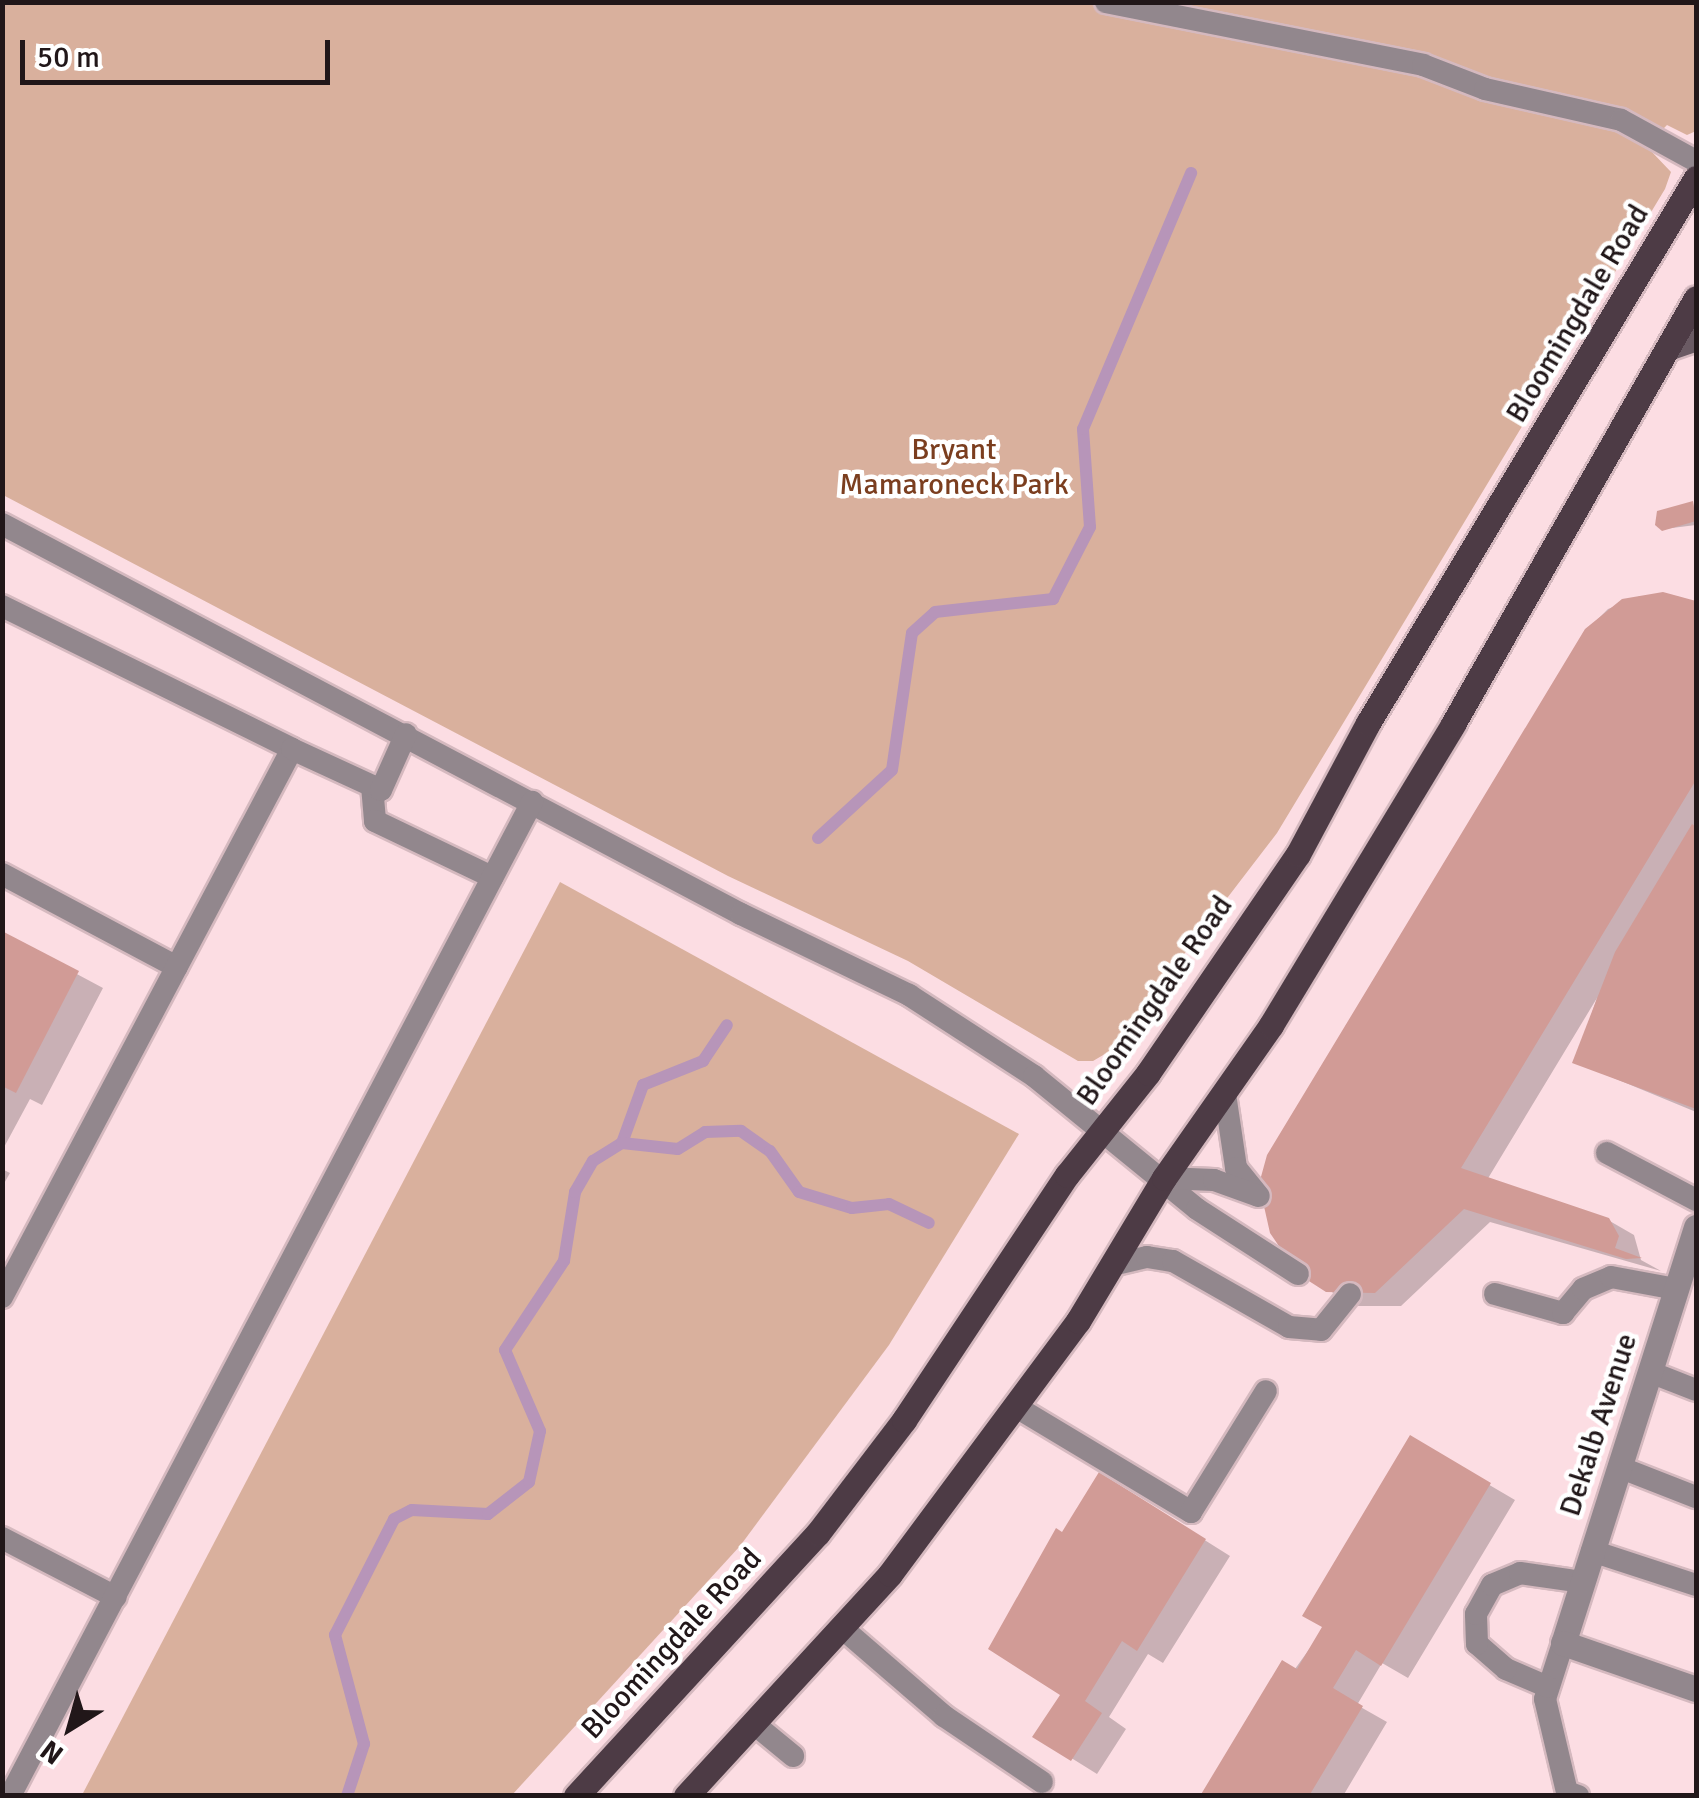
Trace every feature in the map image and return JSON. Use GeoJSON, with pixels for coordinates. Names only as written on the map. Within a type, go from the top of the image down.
{"type":"FeatureCollection","features":[{"type":"Feature","properties":{"kind":"main road","name":"Bloomingdale Road"},"geometry":{"type":"LineString","coordinates":[[576,1796],[818,1533],[904,1420],[1298,854],[1368,723],[1696,178]]}},
{"type":"Feature","properties":{"kind":"main road"},"geometry":{"type":"LineString","coordinates":[[686,1796],[841,1628],[1018,1408],[1164,1178],[1225,1094],[1453,724],[1685,342],[1696,298]]}},
{"type":"Feature","properties":{"kind":"street","name":"Dekalb Avenue"},"geometry":{"type":"LineString","coordinates":[[1563,1643],[1650,1372],[1685,1279],[1696,1227]]}},
{"type":"Feature","properties":{"kind":"street"},"geometry":{"type":"LineString","coordinates":[[1563,1643],[1696,1689]]}},
{"type":"Feature","properties":{"kind":"lane"},"geometry":{"type":"LineString","coordinates":[[1106,2],[1423,65],[1485,89],[1621,120],[1696,161]]}},
{"type":"Feature","properties":{"kind":"lane"},"geometry":{"type":"LineString","coordinates":[[2,524],[909,995],[1034,1076],[1164,1178],[1197,1209],[1298,1274]]}},
{"type":"Feature","properties":{"kind":"lane"},"geometry":{"type":"LineString","coordinates":[[2,606],[381,790],[406,734]]}},
{"type":"Feature","properties":{"kind":"lane"},"geometry":{"type":"LineString","coordinates":[[2,1297],[292,749]]}},
{"type":"Feature","properties":{"kind":"lane"},"geometry":{"type":"LineString","coordinates":[[372,786],[374,821],[492,878]]}},
{"type":"Feature","properties":{"kind":"lane"},"geometry":{"type":"LineString","coordinates":[[10,1796],[532,802]]}},
{"type":"Feature","properties":{"kind":"lane"},"geometry":{"type":"LineString","coordinates":[[2,874],[177,967]]}},
{"type":"Feature","properties":{"kind":"lane"},"geometry":{"type":"LineString","coordinates":[[1164,1178],[1214,1180],[1259,1196],[1236,1168],[1225,1094]]}},
{"type":"Feature","properties":{"kind":"lane"},"geometry":{"type":"LineString","coordinates":[[1607,1153],[1696,1200]]}},
{"type":"Feature","properties":{"kind":"lane"},"geometry":{"type":"LineString","coordinates":[[1112,1265],[1147,1257],[1173,1261],[1289,1328],[1322,1330],[1350,1294]]}},
{"type":"Feature","properties":{"kind":"lane"},"geometry":{"type":"LineString","coordinates":[[1495,1294],[1563,1313],[1583,1289],[1611,1277],[1685,1279]]}},
{"type":"Feature","properties":{"kind":"lane"},"geometry":{"type":"LineString","coordinates":[[1650,1372],[1696,1390]]}},
{"type":"Feature","properties":{"kind":"lane"},"geometry":{"type":"LineString","coordinates":[[1018,1408],[1191,1512],[1266,1391]]}},
{"type":"Feature","properties":{"kind":"lane"},"geometry":{"type":"LineString","coordinates":[[1619,1467],[1696,1497]]}},
{"type":"Feature","properties":{"kind":"lane"},"geometry":{"type":"LineString","coordinates":[[2,1538],[116,1598]]}},
{"type":"Feature","properties":{"kind":"lane"},"geometry":{"type":"LineString","coordinates":[[1592,1552],[1696,1585]]}},
{"type":"Feature","properties":{"kind":"lane"},"geometry":{"type":"LineString","coordinates":[[1548,1687],[1506,1669],[1478,1644],[1476,1614],[1492,1585],[1520,1573],[1582,1582]]}},
{"type":"Feature","properties":{"kind":"lane"},"geometry":{"type":"LineString","coordinates":[[841,1628],[944,1716],[1042,1782]]}},
{"type":"Feature","properties":{"kind":"lane"},"geometry":{"type":"LineString","coordinates":[[1563,1643],[1545,1699],[1570,1794]]}},
{"type":"Feature","properties":{"kind":"lane"},"geometry":{"type":"LineString","coordinates":[[753,1724],[793,1756]]}},
{"type":"Feature","properties":{"kind":"green space","name":"Bryant Mamaroneck Park"},"geometry":{"type":"Polygon","coordinates":[[[3,3],[1696,3],[1696,131],[1687,135],[1667,125],[1660,132],[1651,151],[1671,172],[1665,189],[1277,833],[1110,1051],[1093,1061],[1078,1061],[908,961],[728,876],[3,495],[3,3]]]}},
{"type":"Feature","properties":{"kind":"green space"},"geometry":{"type":"Polygon","coordinates":[[[560,882],[1019,1134],[889,1345],[740,1546],[512,1795],[82,1795],[560,882]]]}},
{"type":"Feature","properties":{"kind":"building"},"geometry":{"type":"Polygon","coordinates":[[[1693,501],[1696,521],[1662,531],[1655,525],[1657,511],[1693,501]]]}},
{"type":"Feature","properties":{"kind":"building"},"geometry":{"type":"Polygon","coordinates":[[[1663,592],[1696,601],[1696,780],[1461,1168],[1609,1218],[1619,1236],[1615,1248],[1642,1258],[1626,1259],[1464,1209],[1375,1293],[1326,1292],[1298,1274],[1270,1233],[1259,1184],[1267,1155],[1585,629],[1622,599],[1663,592]]]}},
{"type":"Feature","properties":{"kind":"building"},"geometry":{"type":"Polygon","coordinates":[[[1692,824],[1696,827],[1696,1109],[1572,1063],[1615,952],[1692,824]]]}},
{"type":"Feature","properties":{"kind":"building"},"geometry":{"type":"Polygon","coordinates":[[[2,931],[79,971],[16,1093],[2,1086],[2,931]]]}},
{"type":"Feature","properties":{"kind":"building"},"geometry":{"type":"Polygon","coordinates":[[[1410,1435],[1491,1483],[1381,1666],[1356,1650],[1333,1688],[1363,1706],[1309,1796],[1200,1796],[1282,1660],[1297,1669],[1322,1627],[1302,1616],[1410,1435]]]}},
{"type":"Feature","properties":{"kind":"building"},"geometry":{"type":"Polygon","coordinates":[[[1099,1472],[1206,1539],[1137,1651],[1122,1641],[1085,1701],[1102,1713],[1071,1761],[1032,1737],[1060,1695],[988,1649],[1056,1528],[1062,1532],[1099,1472]]]}},
{"type":"Feature","properties":{"kind":"waterway"},"geometry":{"type":"LineString","coordinates":[[818,838],[892,770],[912,633],[935,612],[1053,599],[1090,527],[1083,429],[1191,173]]}},
{"type":"Feature","properties":{"kind":"waterway"},"geometry":{"type":"LineString","coordinates":[[622,1143],[643,1085],[703,1061],[727,1025]]}},
{"type":"Feature","properties":{"kind":"waterway"},"geometry":{"type":"LineString","coordinates":[[347,1796],[364,1744],[335,1635],[394,1519],[412,1510],[488,1514],[529,1482],[540,1431],[505,1350],[564,1261],[575,1192],[593,1161],[622,1143],[678,1149],[705,1132],[741,1131],[770,1151],[799,1192],[852,1208],[889,1204],[929,1223]]}}]}
